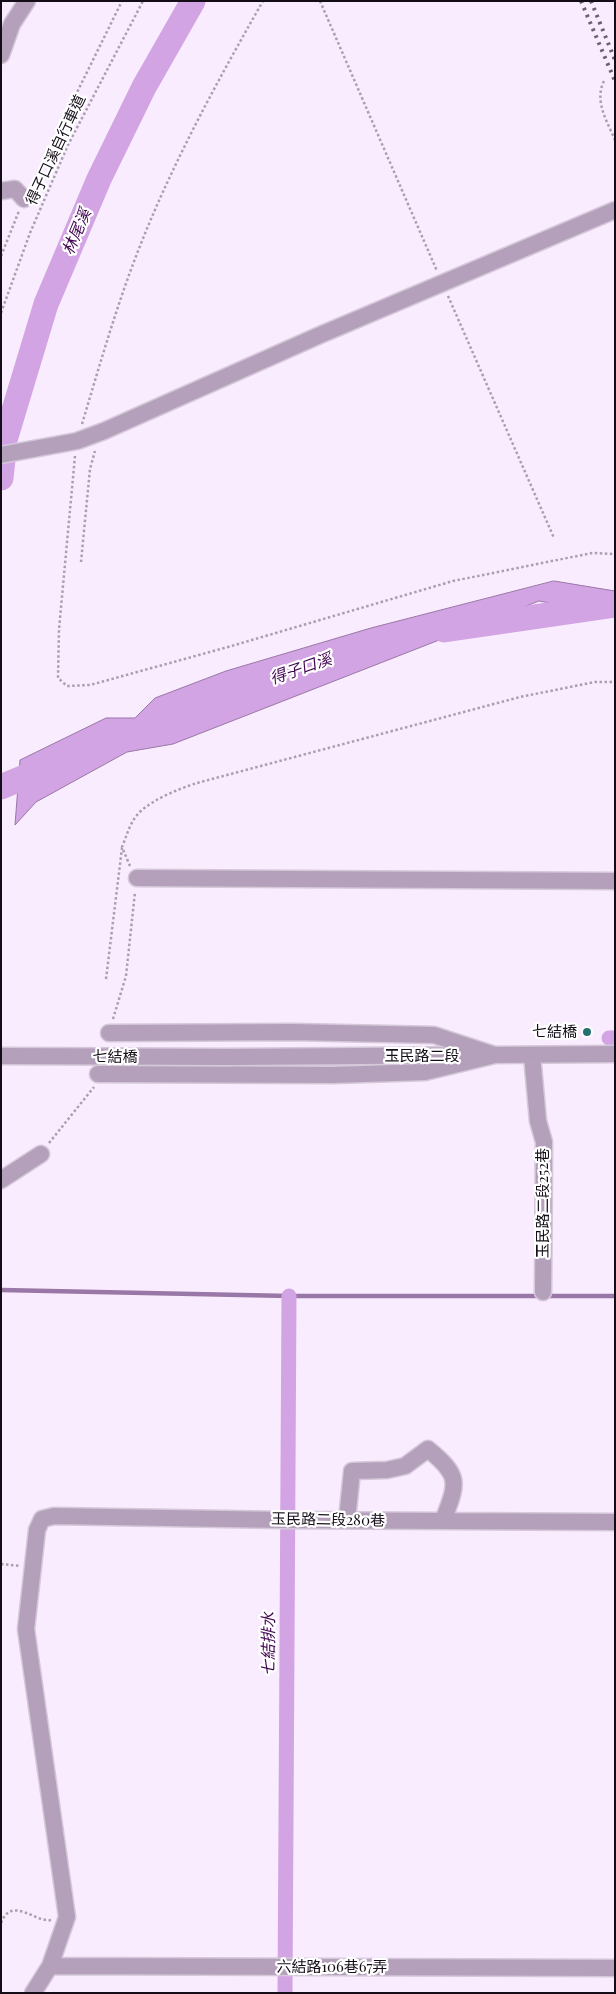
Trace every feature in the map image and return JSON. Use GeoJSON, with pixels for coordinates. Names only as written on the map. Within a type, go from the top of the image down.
{"type":"FeatureCollection","features":[{"type":"Feature","properties":{"kind":"street"},"geometry":{"type":"LineString","coordinates":[[1,55],[12,24],[27,1]]}},
{"type":"Feature","properties":{"kind":"street"},"geometry":{"type":"LineString","coordinates":[[1,191],[15,189],[24,199]]}},
{"type":"Feature","properties":{"kind":"street"},"geometry":{"type":"LineString","coordinates":[[1,455],[77,441],[104,431],[320,335],[615,210]]}},
{"type":"Feature","properties":{"kind":"street"},"geometry":{"type":"LineString","coordinates":[[137,878],[615,881]]}},
{"type":"Feature","properties":{"kind":"street"},"geometry":{"type":"LineString","coordinates":[[109,1033],[293,1032],[434,1036],[495,1056]]}},
{"type":"Feature","properties":{"kind":"street","name":"玉民路二段"},"geometry":{"type":"LineString","coordinates":[[230,1057],[615,1054]]}},
{"type":"Feature","properties":{"kind":"street","name":"玉民路二段252巷"},"geometry":{"type":"LineString","coordinates":[[532,1055],[538,1121],[544,1142],[543,1292]]}},
{"type":"Feature","properties":{"kind":"street","name":"七結橋"},"geometry":{"type":"LineString","coordinates":[[1,1056],[230,1057]]}},
{"type":"Feature","properties":{"kind":"street"},"geometry":{"type":"LineString","coordinates":[[98,1074],[332,1075],[425,1072],[495,1056]]}},
{"type":"Feature","properties":{"kind":"street"},"geometry":{"type":"LineString","coordinates":[[1,1180],[41,1154]]}},
{"type":"Feature","properties":{"kind":"street"},"geometry":{"type":"LineString","coordinates":[[348,1520],[352,1470],[387,1470],[405,1466],[428,1450],[442,1461],[454,1476],[454,1491],[443,1521]]}},
{"type":"Feature","properties":{"kind":"street","name":"玉民路二段280巷"},"geometry":{"type":"LineString","coordinates":[[67,1917],[26,1629],[38,1530],[42,1519],[54,1516],[615,1522]]}},
{"type":"Feature","properties":{"kind":"street"},"geometry":{"type":"LineString","coordinates":[[33,1993],[50,1966],[67,1917]]}},
{"type":"Feature","properties":{"kind":"street","name":"六結路106巷67弄"},"geometry":{"type":"LineString","coordinates":[[50,1966],[615,1968]]}},
{"type":"Feature","properties":{"kind":"path"},"geometry":{"type":"LineString","coordinates":[[1,256],[24,199],[122,1]]}},
{"type":"Feature","properties":{"kind":"path","name":"得子口溪自行車道"},"geometry":{"type":"LineString","coordinates":[[1,313],[30,233],[68,145],[143,1]]}},
{"type":"Feature","properties":{"kind":"path"},"geometry":{"type":"LineString","coordinates":[[262,1],[180,156],[140,246],[106,344],[77,441],[59,629],[58,678],[67,686],[90,685],[218,650],[453,581],[592,553],[615,554]]}},
{"type":"Feature","properties":{"kind":"path"},"geometry":{"type":"LineString","coordinates":[[604,81],[600,94],[600,104],[615,140]]}},
{"type":"Feature","properties":{"kind":"path"},"geometry":{"type":"LineString","coordinates":[[80,562],[90,469],[96,448]]}},
{"type":"Feature","properties":{"kind":"path"},"geometry":{"type":"LineString","coordinates":[[106,979],[122,846],[133,819],[142,810],[175,790],[520,696],[595,682],[615,682]]}},
{"type":"Feature","properties":{"kind":"path"},"geometry":{"type":"LineString","coordinates":[[122,846],[130,867],[137,878]]}},
{"type":"Feature","properties":{"kind":"path"},"geometry":{"type":"LineString","coordinates":[[1,1923],[10,1912],[20,1910],[46,1921],[67,1917]]}},
{"type":"Feature","properties":{"kind":"water"},"geometry":{"type":"Polygon","coordinates":[[[554,581],[615,591],[615,615],[539,601],[173,744],[127,752],[36,802],[15,825],[20,760],[106,718],[135,718],[155,698],[226,671],[371,628],[554,581]]]}},
{"type":"Feature","properties":{"kind":"waterway","name":"林尾溪"},"geometry":{"type":"LineString","coordinates":[[1,478],[5,440],[46,304],[99,179],[144,87],[193,1]]}},
{"type":"Feature","properties":{"kind":"waterway","name":"得子口溪"},"geometry":{"type":"LineString","coordinates":[[444,630],[615,605]]}},
{"type":"Feature","properties":{"kind":"waterway","name":"得子口溪"},"geometry":{"type":"LineString","coordinates":[[1,787],[51,766]]}},
{"type":"Feature","properties":{"kind":"waterway"},"geometry":{"type":"LineString","coordinates":[[609,1038],[615,1038]]}},
{"type":"Feature","properties":{"kind":"waterway"},"geometry":{"type":"LineString","coordinates":[[1,1290],[289,1296],[615,1296]]}},
{"type":"Feature","properties":{"kind":"waterway","name":"七結排水"},"geometry":{"type":"LineString","coordinates":[[285,1993],[289,1296]]}},
{"type":"Feature","properties":{"kind":"railway"},"geometry":{"type":"LineString","coordinates":[[581,1],[615,81]]}},
{"type":"Feature","properties":{"kind":"railway"},"geometry":{"type":"LineString","coordinates":[[591,1],[615,60]]}},
{"type":"Feature","properties":{"kind":"place","name":"七結橋"},"geometry":{"type":"Point","coordinates":[587,1032]}}]}
